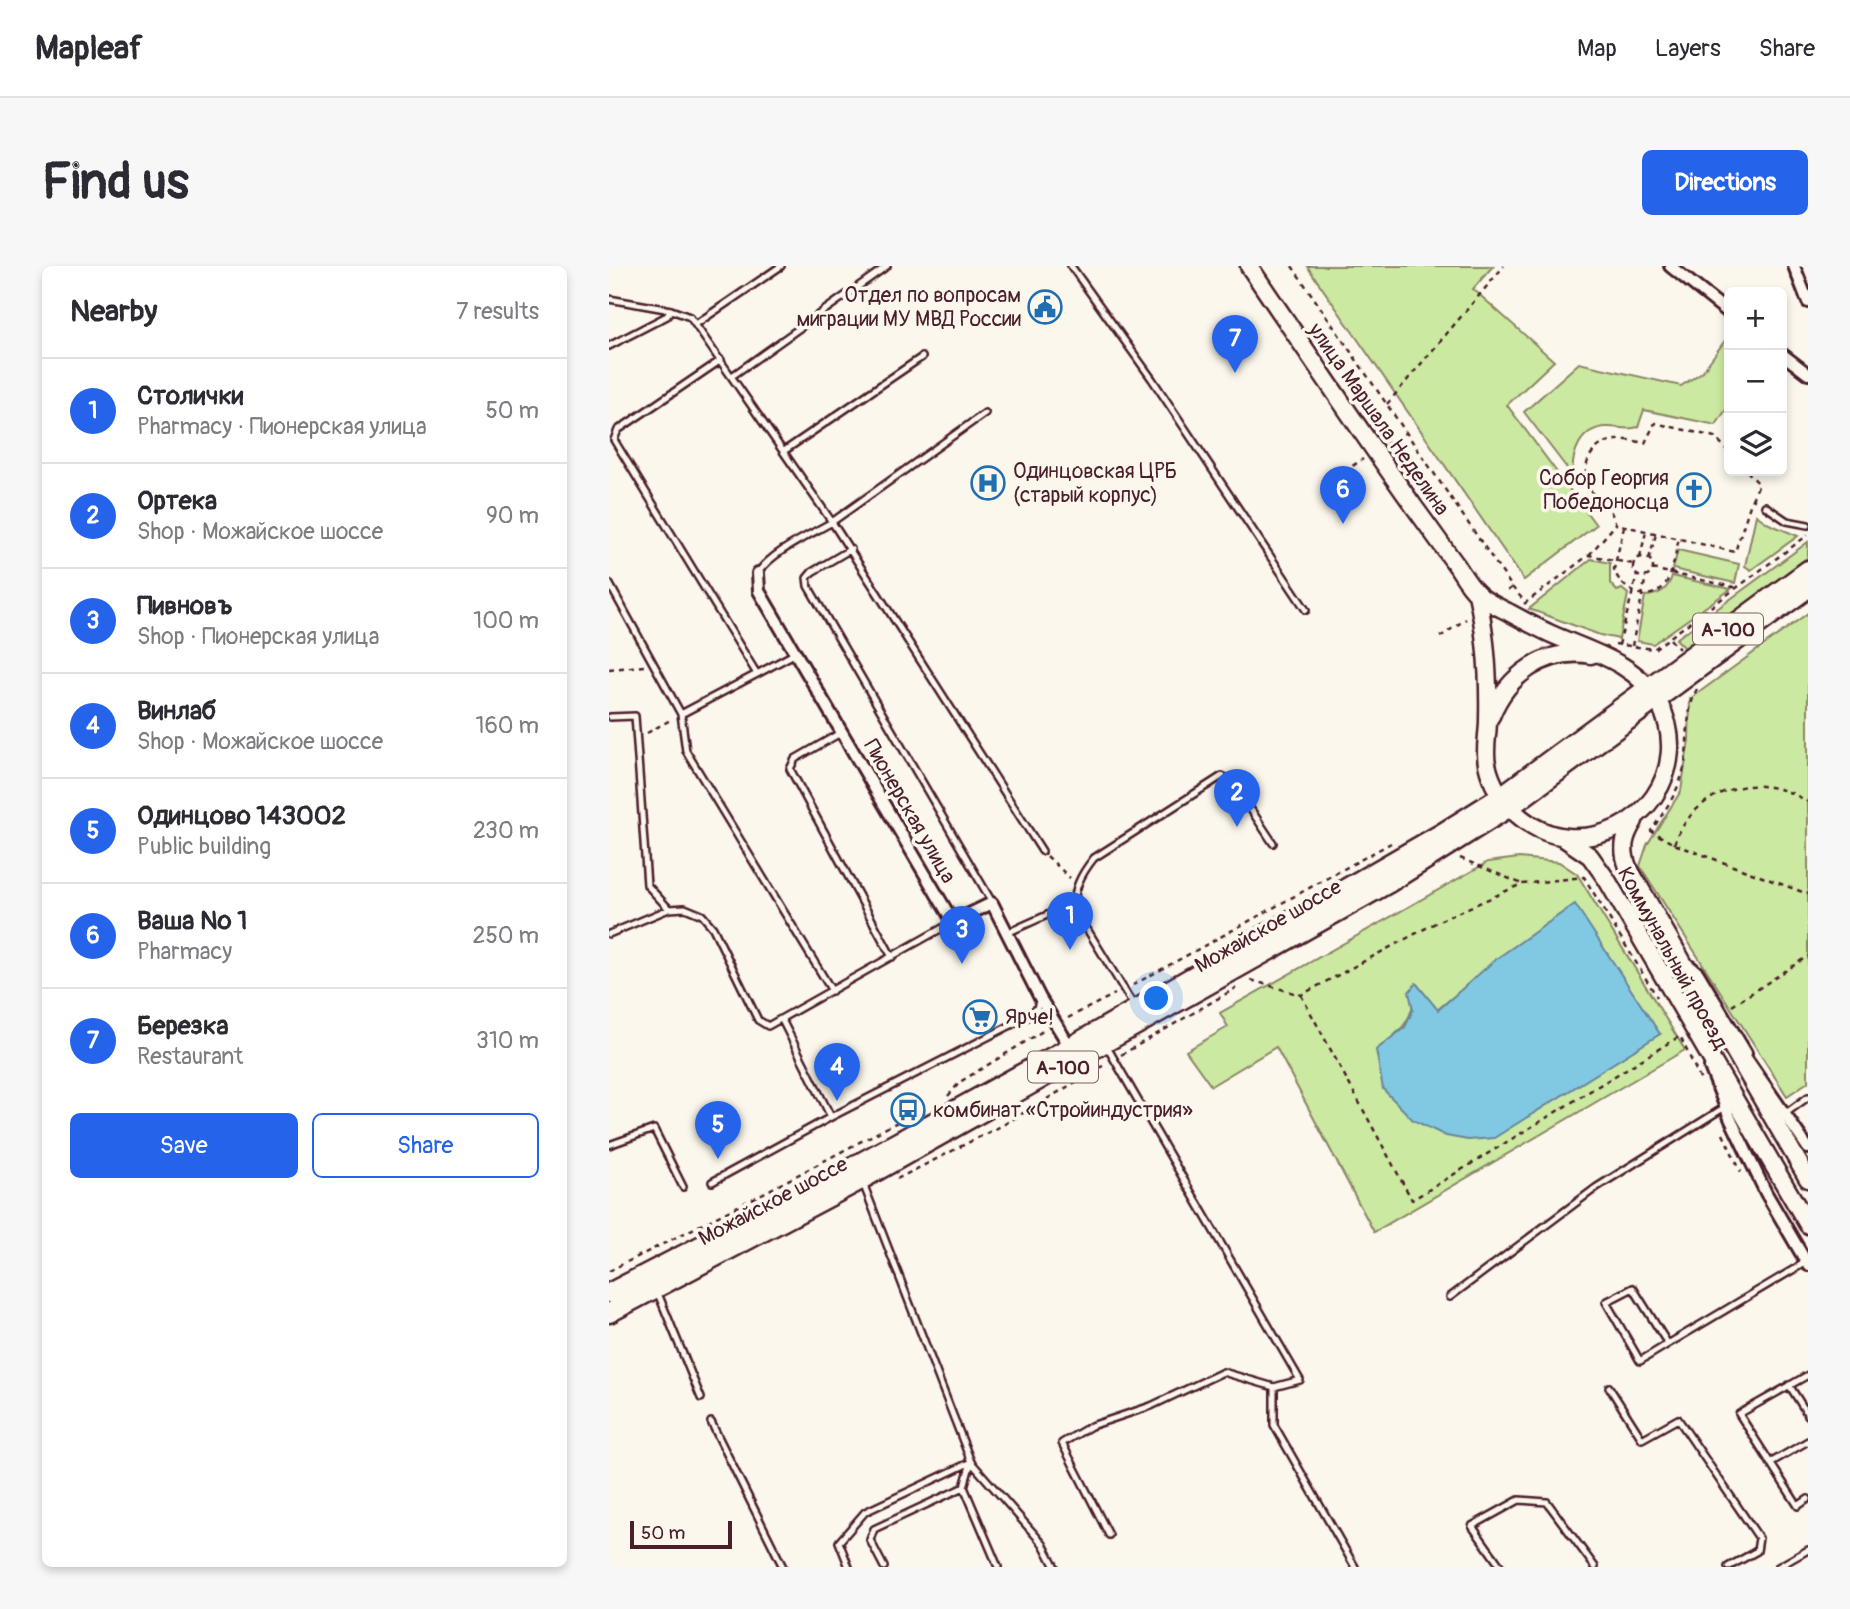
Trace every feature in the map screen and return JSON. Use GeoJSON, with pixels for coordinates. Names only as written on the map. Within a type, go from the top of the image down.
{"type":"FeatureCollection","features":[{"type":"Feature","properties":{"kind":"main road","name":"улица Маршала Неделина"},"geometry":{"type":"LineString","coordinates":[[1249,266],[1374,451],[1482,602]]}},
{"type":"Feature","properties":{"kind":"main road","name":"Можайское шоссе"},"geometry":{"type":"LineString","coordinates":[[1653,694],[1808,570]]}},
{"type":"Feature","properties":{"kind":"main road","name":"Можайское шоссе"},"geometry":{"type":"LineString","coordinates":[[609,1313],[861,1180],[1389,883],[1653,694],[1808,588]]}},
{"type":"Feature","properties":{"kind":"main road"},"geometry":{"type":"LineString","coordinates":[[1482,602],[1546,632],[1606,650],[1633,671],[1653,694],[1666,717],[1670,744],[1667,771],[1655,796],[1638,816],[1620,828],[1601,835],[1580,838],[1560,836],[1539,829],[1520,818],[1494,785],[1487,764],[1485,743],[1488,722],[1482,602]]}},
{"type":"Feature","properties":{"kind":"main road"},"geometry":{"type":"LineString","coordinates":[[1488,722],[1498,699],[1513,679],[1533,664],[1557,656],[1606,650]]}},
{"type":"Feature","properties":{"kind":"main road","name":"Можайское шоссе"},"geometry":{"type":"LineString","coordinates":[[613,1288],[836,1176],[1070,1047],[1442,833],[1505,802]]}},
{"type":"Feature","properties":{"kind":"main road","name":"Коммунальный проезд"},"geometry":{"type":"LineString","coordinates":[[1638,816],[1626,834],[1624,857],[1711,1008]]}},
{"type":"Feature","properties":{"kind":"main road","name":"Коммунальный проезд"},"geometry":{"type":"LineString","coordinates":[[1560,836],[1590,856],[1607,880],[1705,1049]]}},
{"type":"Feature","properties":{"kind":"main road"},"geometry":{"type":"LineString","coordinates":[[1711,1008],[1808,1179]]}},
{"type":"Feature","properties":{"kind":"main road"},"geometry":{"type":"LineString","coordinates":[[1705,1049],[1808,1225]]}},
{"type":"Feature","properties":{"kind":"street"},"geometry":{"type":"LineString","coordinates":[[1670,266],[1724,309]]}},
{"type":"Feature","properties":{"kind":"street"},"geometry":{"type":"LineString","coordinates":[[1794,266],[1808,302]]}},
{"type":"Feature","properties":{"kind":"street"},"geometry":{"type":"LineString","coordinates":[[1787,358],[1808,374]]}},
{"type":"Feature","properties":{"kind":"street","name":"Пионерская улица"},"geometry":{"type":"LineString","coordinates":[[758,573],[759,591],[953,922]]}},
{"type":"Feature","properties":{"kind":"street"},"geometry":{"type":"LineString","coordinates":[[953,922],[992,902],[1040,998],[1070,1047]]}},
{"type":"Feature","properties":{"kind":"street"},"geometry":{"type":"LineString","coordinates":[[1664,978],[1671,969],[1686,966],[1698,972],[1756,1070]]}},
{"type":"Feature","properties":{"kind":"street","name":"Коммунальный проезд"},"geometry":{"type":"LineString","coordinates":[[1711,1008],[1808,1148]]}},
{"type":"Feature","properties":{"kind":"street"},"geometry":{"type":"LineString","coordinates":[[1705,1049],[1704,1039],[1710,1031],[1719,1030],[1727,1036]]}},
{"type":"Feature","properties":{"kind":"street","name":"Коммунальный проезд"},"geometry":{"type":"LineString","coordinates":[[1705,1049],[1721,1110],[1807,1264]]}},
{"type":"Feature","properties":{"kind":"lane"},"geometry":{"type":"LineString","coordinates":[[696,324],[781,266]]}},
{"type":"Feature","properties":{"kind":"lane"},"geometry":{"type":"LineString","coordinates":[[732,376],[887,266]]}},
{"type":"Feature","properties":{"kind":"lane"},"geometry":{"type":"LineString","coordinates":[[1072,266],[1152,379],[1306,610]]}},
{"type":"Feature","properties":{"kind":"lane"},"geometry":{"type":"LineString","coordinates":[[609,299],[683,313],[696,324],[851,550],[1042,851]]}},
{"type":"Feature","properties":{"kind":"lane"},"geometry":{"type":"LineString","coordinates":[[609,346],[667,316],[671,310]]}},
{"type":"Feature","properties":{"kind":"lane"},"geometry":{"type":"LineString","coordinates":[[783,451],[922,357]]}},
{"type":"Feature","properties":{"kind":"lane"},"geometry":{"type":"LineString","coordinates":[[721,359],[618,430],[614,440],[757,674]]}},
{"type":"Feature","properties":{"kind":"lane"},"geometry":{"type":"LineString","coordinates":[[758,573],[773,557],[832,522],[985,413]]}},
{"type":"Feature","properties":{"kind":"lane"},"geometry":{"type":"LineString","coordinates":[[1765,506],[1787,521],[1808,525]]}},
{"type":"Feature","properties":{"kind":"lane"},"geometry":{"type":"LineString","coordinates":[[851,550],[812,572],[807,578],[808,586],[992,902]]}},
{"type":"Feature","properties":{"kind":"lane"},"geometry":{"type":"LineString","coordinates":[[609,583],[681,714],[686,751],[832,991]]}},
{"type":"Feature","properties":{"kind":"lane"},"geometry":{"type":"LineString","coordinates":[[681,714],[795,653]]}},
{"type":"Feature","properties":{"kind":"lane"},"geometry":{"type":"LineString","coordinates":[[610,717],[635,716],[647,885],[669,909]]}},
{"type":"Feature","properties":{"kind":"lane"},"geometry":{"type":"LineString","coordinates":[[842,732],[795,759],[790,769],[892,957]]}},
{"type":"Feature","properties":{"kind":"lane"},"geometry":{"type":"LineString","coordinates":[[1135,1009],[1076,911],[1074,904],[1077,886],[1084,870],[1094,858],[1222,776],[1232,780],[1273,843]]}},
{"type":"Feature","properties":{"kind":"lane"},"geometry":{"type":"LineString","coordinates":[[1007,933],[1074,904]]}},
{"type":"Feature","properties":{"kind":"lane"},"geometry":{"type":"LineString","coordinates":[[609,934],[669,909],[685,908],[702,915],[713,928],[761,1024],[768,1026],[953,922]]}},
{"type":"Feature","properties":{"kind":"lane"},"geometry":{"type":"LineString","coordinates":[[712,1182],[831,1117],[1027,1017],[1037,1008],[1040,998]]}},
{"type":"Feature","properties":{"kind":"lane"},"geometry":{"type":"LineString","coordinates":[[782,1020],[831,1117]]}},
{"type":"Feature","properties":{"kind":"lane"},"geometry":{"type":"LineString","coordinates":[[1105,1044],[1300,1380],[1274,1387],[1223,1371],[1151,1406],[1091,1426],[1062,1443],[1108,1535]]}},
{"type":"Feature","properties":{"kind":"lane"},"geometry":{"type":"LineString","coordinates":[[1786,1113],[1808,1097]]}},
{"type":"Feature","properties":{"kind":"lane"},"geometry":{"type":"LineString","coordinates":[[1450,1297],[1597,1187],[1721,1110]]}},
{"type":"Feature","properties":{"kind":"lane"},"geometry":{"type":"LineString","coordinates":[[609,1145],[654,1129],[683,1186]]}},
{"type":"Feature","properties":{"kind":"lane"},"geometry":{"type":"LineString","coordinates":[[861,1180],[971,1462],[1042,1544],[1055,1567]]}},
{"type":"Feature","properties":{"kind":"lane"},"geometry":{"type":"LineString","coordinates":[[1668,1344],[1633,1288],[1606,1303],[1640,1361],[1807,1264]]}},
{"type":"Feature","properties":{"kind":"lane"},"geometry":{"type":"LineString","coordinates":[[656,1289],[701,1398]]}},
{"type":"Feature","properties":{"kind":"lane"},"geometry":{"type":"LineString","coordinates":[[1808,1375],[1739,1414],[1798,1506],[1808,1499]]}},
{"type":"Feature","properties":{"kind":"lane"},"geometry":{"type":"LineString","coordinates":[[1789,1385],[1808,1415]]}},
{"type":"Feature","properties":{"kind":"lane"},"geometry":{"type":"LineString","coordinates":[[1274,1387],[1274,1425],[1355,1567]]}},
{"type":"Feature","properties":{"kind":"lane"},"geometry":{"type":"LineString","coordinates":[[1609,1387],[1642,1439],[1678,1419],[1759,1538],[1757,1551],[1728,1567]]}},
{"type":"Feature","properties":{"kind":"lane"},"geometry":{"type":"LineString","coordinates":[[711,1422],[783,1567]]}},
{"type":"Feature","properties":{"kind":"lane"},"geometry":{"type":"LineString","coordinates":[[1770,1463],[1808,1441]]}},
{"type":"Feature","properties":{"kind":"lane"},"geometry":{"type":"LineString","coordinates":[[971,1462],[964,1487],[998,1567]]}},
{"type":"Feature","properties":{"kind":"lane"},"geometry":{"type":"LineString","coordinates":[[849,1567],[839,1542],[865,1512],[971,1462]]}},
{"type":"Feature","properties":{"kind":"lane"},"geometry":{"type":"LineString","coordinates":[[884,1567],[870,1540],[874,1529],[964,1487]]}},
{"type":"Feature","properties":{"kind":"lane"},"geometry":{"type":"LineString","coordinates":[[1501,1567],[1472,1526],[1519,1500],[1547,1502],[1595,1567]]}},
{"type":"Feature","properties":{"kind":"lane"},"geometry":{"type":"LineString","coordinates":[[1778,1567],[1808,1550]]}},
{"type":"Feature","properties":{"kind":"path"},"geometry":{"type":"LineString","coordinates":[[1292,266],[1526,603]]}},
{"type":"Feature","properties":{"kind":"path"},"geometry":{"type":"LineString","coordinates":[[1387,404],[1504,266]]}},
{"type":"Feature","properties":{"kind":"path"},"geometry":{"type":"LineString","coordinates":[[1724,447],[1715,437],[1655,423],[1645,443],[1612,441],[1598,446],[1590,455],[1585,470],[1588,486],[1596,500],[1608,508],[1616,524],[1735,552],[1759,484],[1752,476]]}},
{"type":"Feature","properties":{"kind":"path"},"geometry":{"type":"LineString","coordinates":[[1752,499],[1765,506]]}},
{"type":"Feature","properties":{"kind":"path"},"geometry":{"type":"LineString","coordinates":[[1519,609],[1589,555],[1616,524]]}},
{"type":"Feature","properties":{"kind":"path"},"geometry":{"type":"LineString","coordinates":[[1624,527],[1613,569],[1622,586],[1632,592],[1642,594],[1658,590],[1665,584],[1679,539]]}},
{"type":"Feature","properties":{"kind":"path"},"geometry":{"type":"LineString","coordinates":[[1646,531],[1640,557],[1633,564],[1637,575],[1646,576]]}},
{"type":"Feature","properties":{"kind":"path"},"geometry":{"type":"LineString","coordinates":[[1652,569],[1649,559],[1656,534]]}},
{"type":"Feature","properties":{"kind":"path"},"geometry":{"type":"LineString","coordinates":[[1606,650],[1619,645],[1654,649],[1808,535]]}},
{"type":"Feature","properties":{"kind":"path"},"geometry":{"type":"LineString","coordinates":[[1589,555],[1633,564]]}},
{"type":"Feature","properties":{"kind":"path"},"geometry":{"type":"LineString","coordinates":[[1640,557],[1649,559]]}},
{"type":"Feature","properties":{"kind":"path"},"geometry":{"type":"LineString","coordinates":[[1652,569],[1738,588]]}},
{"type":"Feature","properties":{"kind":"path"},"geometry":{"type":"LineString","coordinates":[[1632,646],[1646,576],[1652,569]]}},
{"type":"Feature","properties":{"kind":"path"},"geometry":{"type":"LineString","coordinates":[[1619,645],[1637,575]]}},
{"type":"Feature","properties":{"kind":"path"},"geometry":{"type":"LineString","coordinates":[[1440,637],[1482,602],[1513,587]]}},
{"type":"Feature","properties":{"kind":"path"},"geometry":{"type":"LineString","coordinates":[[609,669],[654,666]]}},
{"type":"Feature","properties":{"kind":"path"},"geometry":{"type":"LineString","coordinates":[[1699,685],[1690,703],[1680,783],[1674,798],[1651,831],[1674,844],[1808,894]]}},
{"type":"Feature","properties":{"kind":"path"},"geometry":{"type":"LineString","coordinates":[[657,727],[681,714]]}},
{"type":"Feature","properties":{"kind":"path"},"geometry":{"type":"LineString","coordinates":[[1674,844],[1687,818],[1697,808],[1719,793],[1732,788],[1773,786],[1808,802]]}},
{"type":"Feature","properties":{"kind":"path"},"geometry":{"type":"LineString","coordinates":[[947,1096],[960,1082],[1055,1024],[1124,990],[1400,838]]}},
{"type":"Feature","properties":{"kind":"path"},"geometry":{"type":"LineString","coordinates":[[1042,851],[1077,886]]}},
{"type":"Feature","properties":{"kind":"path"},"geometry":{"type":"LineString","coordinates":[[1460,858],[1522,884]]}},
{"type":"Feature","properties":{"kind":"path"},"geometry":{"type":"LineString","coordinates":[[1301,995],[1441,920],[1522,884],[1584,877],[1660,1002]]}},
{"type":"Feature","properties":{"kind":"path"},"geometry":{"type":"LineString","coordinates":[[1728,1008],[1808,956]]}},
{"type":"Feature","properties":{"kind":"path"},"geometry":{"type":"LineString","coordinates":[[1251,980],[1301,995],[1412,1200],[1680,1036],[1721,1110]]}},
{"type":"Feature","properties":{"kind":"path"},"geometry":{"type":"LineString","coordinates":[[609,1271],[924,1108]]}},
{"type":"Feature","properties":{"kind":"green space"},"geometry":{"type":"Polygon","coordinates":[[[1307,266],[1493,266],[1473,289],[1554,361],[1507,405],[1596,525],[1524,580],[1307,266]]]}},
{"type":"Feature","properties":{"kind":"green space"},"geometry":{"type":"Polygon","coordinates":[[[1724,342],[1724,413],[1716,425],[1644,410],[1638,427],[1605,427],[1589,432],[1576,451],[1573,476],[1524,412],[1579,363],[1681,386],[1702,372],[1724,342]]]}},
{"type":"Feature","properties":{"kind":"green space"},"geometry":{"type":"Polygon","coordinates":[[[1756,515],[1769,524],[1798,536],[1751,570],[1745,566],[1756,515]]]}},
{"type":"Feature","properties":{"kind":"green space"},"geometry":{"type":"Polygon","coordinates":[[[1808,542],[1808,557],[1686,649],[1676,639],[1808,542]]]}},
{"type":"Feature","properties":{"kind":"green space"},"geometry":{"type":"Polygon","coordinates":[[[1678,550],[1739,564],[1735,583],[1673,569],[1678,550]]]}},
{"type":"Feature","properties":{"kind":"green space"},"geometry":{"type":"Polygon","coordinates":[[[1591,559],[1610,563],[1610,583],[1617,591],[1622,589],[1628,594],[1619,639],[1600,635],[1529,609],[1591,559]]]}},
{"type":"Feature","properties":{"kind":"green space"},"geometry":{"type":"Polygon","coordinates":[[[1672,576],[1731,589],[1653,644],[1637,641],[1645,596],[1662,591],[1672,576]]]}},
{"type":"Feature","properties":{"kind":"green space"},"geometry":{"type":"Polygon","coordinates":[[[1808,613],[1808,1082],[1787,1096],[1640,866],[1647,845],[1681,791],[1689,740],[1690,699],[1808,613]]]}},
{"type":"Feature","properties":{"kind":"green space"},"geometry":{"type":"Polygon","coordinates":[[[1519,858],[1559,862],[1577,874],[1685,1050],[1374,1232],[1276,1047],[1211,1086],[1186,1051],[1228,1027],[1220,1013],[1488,862],[1519,858]],[[1417,984],[1413,1007],[1406,1022],[1377,1050],[1585,1080],[1660,1034],[1464,988],[1437,1010],[1417,984]]]}},
{"type":"Feature","properties":{"kind":"water"},"geometry":{"type":"Polygon","coordinates":[[[1575,904],[1660,1034],[1494,1138],[1468,1140],[1446,1136],[1413,1120],[1383,1089],[1376,1050],[1405,1027],[1413,1010],[1409,992],[1416,983],[1438,1010],[1496,959],[1575,904]]]}},
{"type":"Feature","properties":{"kind":"place","name":"Отдел по вопросам миграции МУ МВД России"},"geometry":{"type":"Point","coordinates":[1045,307]}},
{"type":"Feature","properties":{"kind":"place","name":"Березка"},"geometry":{"type":"Point","coordinates":[1235,373]}},
{"type":"Feature","properties":{"kind":"place","name":"Одинцовская ЦРБ (старый корпус)"},"geometry":{"type":"Point","coordinates":[988,483]}},
{"type":"Feature","properties":{"kind":"place","name":"Собор Георгия Победоносца"},"geometry":{"type":"Point","coordinates":[1694,490]}},
{"type":"Feature","properties":{"kind":"place","name":"Ваша № 1"},"geometry":{"type":"Point","coordinates":[1343,524]}},
{"type":"Feature","properties":{"kind":"place","name":"Ортека"},"geometry":{"type":"Point","coordinates":[1237,827]}},
{"type":"Feature","properties":{"kind":"place","name":"Столички"},"geometry":{"type":"Point","coordinates":[1070,950]}},
{"type":"Feature","properties":{"kind":"place","name":"Пивновъ"},"geometry":{"type":"Point","coordinates":[962,964]}},
{"type":"Feature","properties":{"kind":"place","name":"Ярче!"},"geometry":{"type":"Point","coordinates":[980,1017]}},
{"type":"Feature","properties":{"kind":"place","name":"Винлаб"},"geometry":{"type":"Point","coordinates":[837,1101]}},
{"type":"Feature","properties":{"kind":"place","name":"комбинат «Стройиндустрия»"},"geometry":{"type":"Point","coordinates":[908,1110]}},
{"type":"Feature","properties":{"kind":"place","name":"Одинцово 143002"},"geometry":{"type":"Point","coordinates":[718,1159]}}]}
